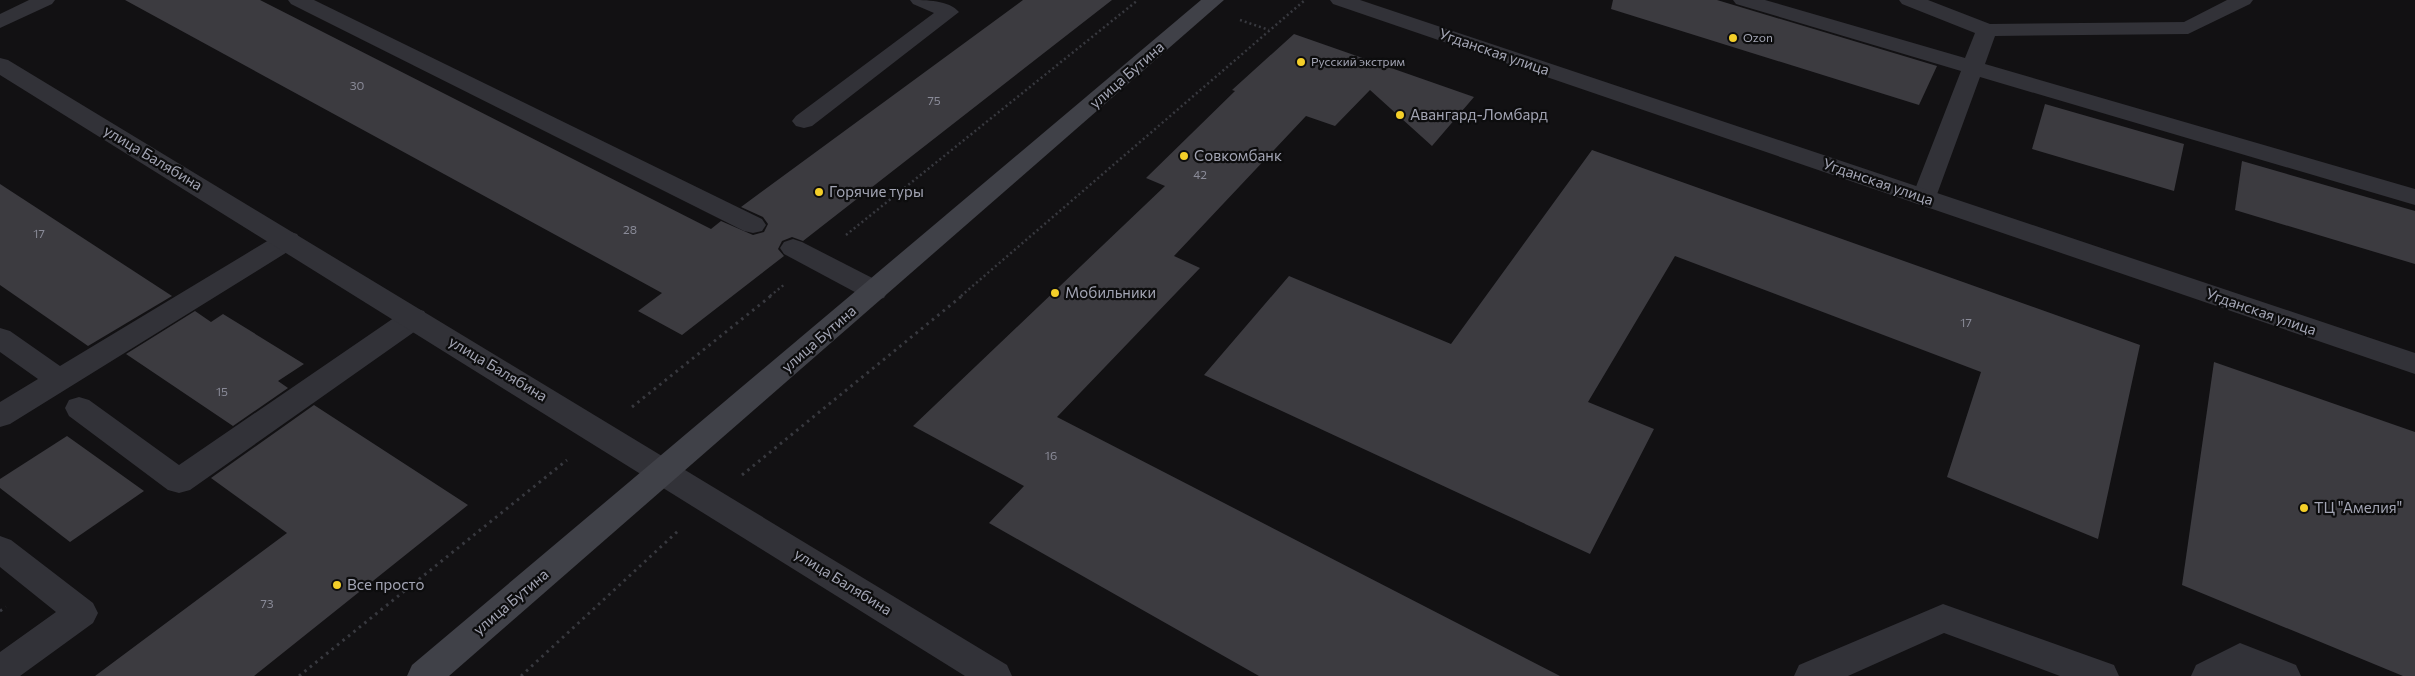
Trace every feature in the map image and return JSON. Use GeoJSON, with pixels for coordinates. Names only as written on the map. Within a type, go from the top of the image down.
{"type":"FeatureCollection","features":[{"type":"Feature","properties":{"kind":"main road","name":"улица Бутина"},"geometry":{"type":"LineString","coordinates":[[424,676],[1214,0]]}},
{"type":"Feature","properties":{"kind":"street"},"geometry":{"type":"LineString","coordinates":[[0,22],[45,0]]}},
{"type":"Feature","properties":{"kind":"street"},"geometry":{"type":"LineString","coordinates":[[298,0],[753,225]]}},
{"type":"Feature","properties":{"kind":"street"},"geometry":{"type":"LineString","coordinates":[[804,121],[949,12],[920,0]]}},
{"type":"Feature","properties":{"kind":"street","name":"Угданская улица"},"geometry":{"type":"LineString","coordinates":[[1340,0],[2415,364]]}},
{"type":"Feature","properties":{"kind":"street"},"geometry":{"type":"LineString","coordinates":[[1743,0],[2415,197]]}},
{"type":"Feature","properties":{"kind":"street"},"geometry":{"type":"LineString","coordinates":[[1909,0],[1987,30],[2188,28],[2243,0]]}},
{"type":"Feature","properties":{"kind":"street"},"geometry":{"type":"LineString","coordinates":[[1924,198],[1987,30]]}},
{"type":"Feature","properties":{"kind":"street","name":"улица Балябина"},"geometry":{"type":"LineString","coordinates":[[0,64],[995,676]]}},
{"type":"Feature","properties":{"kind":"street"},"geometry":{"type":"LineString","coordinates":[[0,416],[288,240]]}},
{"type":"Feature","properties":{"kind":"street"},"geometry":{"type":"LineString","coordinates":[[804,254],[875,291]]}},
{"type":"Feature","properties":{"kind":"street"},"geometry":{"type":"LineString","coordinates":[[79,408],[179,481],[414,318]]}},
{"type":"Feature","properties":{"kind":"street"},"geometry":{"type":"LineString","coordinates":[[0,338],[59,380]]}},
{"type":"Feature","properties":{"kind":"street"},"geometry":{"type":"LineString","coordinates":[[0,549],[81,613],[0,671]]}},
{"type":"Feature","properties":{"kind":"street"},"geometry":{"type":"LineString","coordinates":[[1811,676],[1943,618],[2102,676]]}},
{"type":"Feature","properties":{"kind":"street"},"geometry":{"type":"LineString","coordinates":[[2208,676],[2240,658],[2284,676]]}},
{"type":"Feature","properties":{"kind":"path"},"geometry":{"type":"LineString","coordinates":[[299,676],[601,432],[804,254],[1138,0]]}},
{"type":"Feature","properties":{"kind":"path"},"geometry":{"type":"LineString","coordinates":[[521,676],[711,500],[946,310],[1306,0]]}},
{"type":"Feature","properties":{"kind":"building"},"geometry":{"type":"Polygon","coordinates":[[[125,0],[260,0],[711,229],[721,221],[753,235],[764,232],[768,224],[763,217],[741,207],[1023,0],[1112,0],[803,241],[792,237],[782,241],[778,249],[784,256],[682,335],[638,311],[662,293],[125,0]]]}},
{"type":"Feature","properties":{"kind":"building"},"geometry":{"type":"Polygon","coordinates":[[[1613,0],[1717,0],[1937,66],[1919,105],[1611,9],[1613,0]]]}},
{"type":"Feature","properties":{"kind":"building"},"geometry":{"type":"Polygon","coordinates":[[[1294,34],[1474,97],[1432,146],[1370,90],[1335,126],[1306,116],[1174,256],[1200,268],[1057,417],[1560,676],[1259,676],[989,523],[1024,486],[913,426],[1165,186],[1146,178],[1235,91],[1232,90],[1294,34]]]}},
{"type":"Feature","properties":{"kind":"building"},"geometry":{"type":"Polygon","coordinates":[[[2045,104],[2184,144],[2174,191],[2032,149],[2045,104]]]}},
{"type":"Feature","properties":{"kind":"building"},"geometry":{"type":"Polygon","coordinates":[[[1592,150],[2140,345],[2098,539],[1947,477],[1981,372],[1675,256],[1588,402],[1654,429],[1590,554],[1204,375],[1289,276],[1451,344],[1592,150]]]}},
{"type":"Feature","properties":{"kind":"building"},"geometry":{"type":"Polygon","coordinates":[[[2242,161],[2415,211],[2415,264],[2235,210],[2242,161]]]}},
{"type":"Feature","properties":{"kind":"building"},"geometry":{"type":"Polygon","coordinates":[[[0,184],[172,296],[88,346],[0,285],[0,184]]]}},
{"type":"Feature","properties":{"kind":"building"},"geometry":{"type":"Polygon","coordinates":[[[195,311],[211,322],[223,314],[304,364],[278,381],[288,388],[233,426],[126,354],[195,311]]]}},
{"type":"Feature","properties":{"kind":"building","name":"ТЦ \"Амелия\""},"geometry":{"type":"Polygon","coordinates":[[[2214,362],[2415,432],[2415,676],[2403,676],[2182,585],[2214,362]]]}},
{"type":"Feature","properties":{"kind":"building"},"geometry":{"type":"Polygon","coordinates":[[[314,405],[468,505],[254,676],[95,676],[287,533],[211,478],[314,405]]]}},
{"type":"Feature","properties":{"kind":"building"},"geometry":{"type":"Polygon","coordinates":[[[67,436],[144,491],[70,542],[0,488],[0,479],[67,436]]]}},
{"type":"Feature","properties":{"kind":"place","name":"Ozon"},"geometry":{"type":"Point","coordinates":[1733,38]}},
{"type":"Feature","properties":{"kind":"place","name":"Русский экстрим"},"geometry":{"type":"Point","coordinates":[1301,62]}},
{"type":"Feature","properties":{"kind":"place","name":"Авангард-Ломбард"},"geometry":{"type":"Point","coordinates":[1400,115]}},
{"type":"Feature","properties":{"kind":"place","name":"Совкомбанк"},"geometry":{"type":"Point","coordinates":[1184,156]}},
{"type":"Feature","properties":{"kind":"place","name":"Горячие туры"},"geometry":{"type":"Point","coordinates":[819,192]}},
{"type":"Feature","properties":{"kind":"place","name":"Мобильники"},"geometry":{"type":"Point","coordinates":[1055,293]}},
{"type":"Feature","properties":{"kind":"place","name":"ТЦ \"Амелия\""},"geometry":{"type":"Point","coordinates":[2304,508]}},
{"type":"Feature","properties":{"kind":"place","name":"Все просто"},"geometry":{"type":"Point","coordinates":[337,585]}}]}
